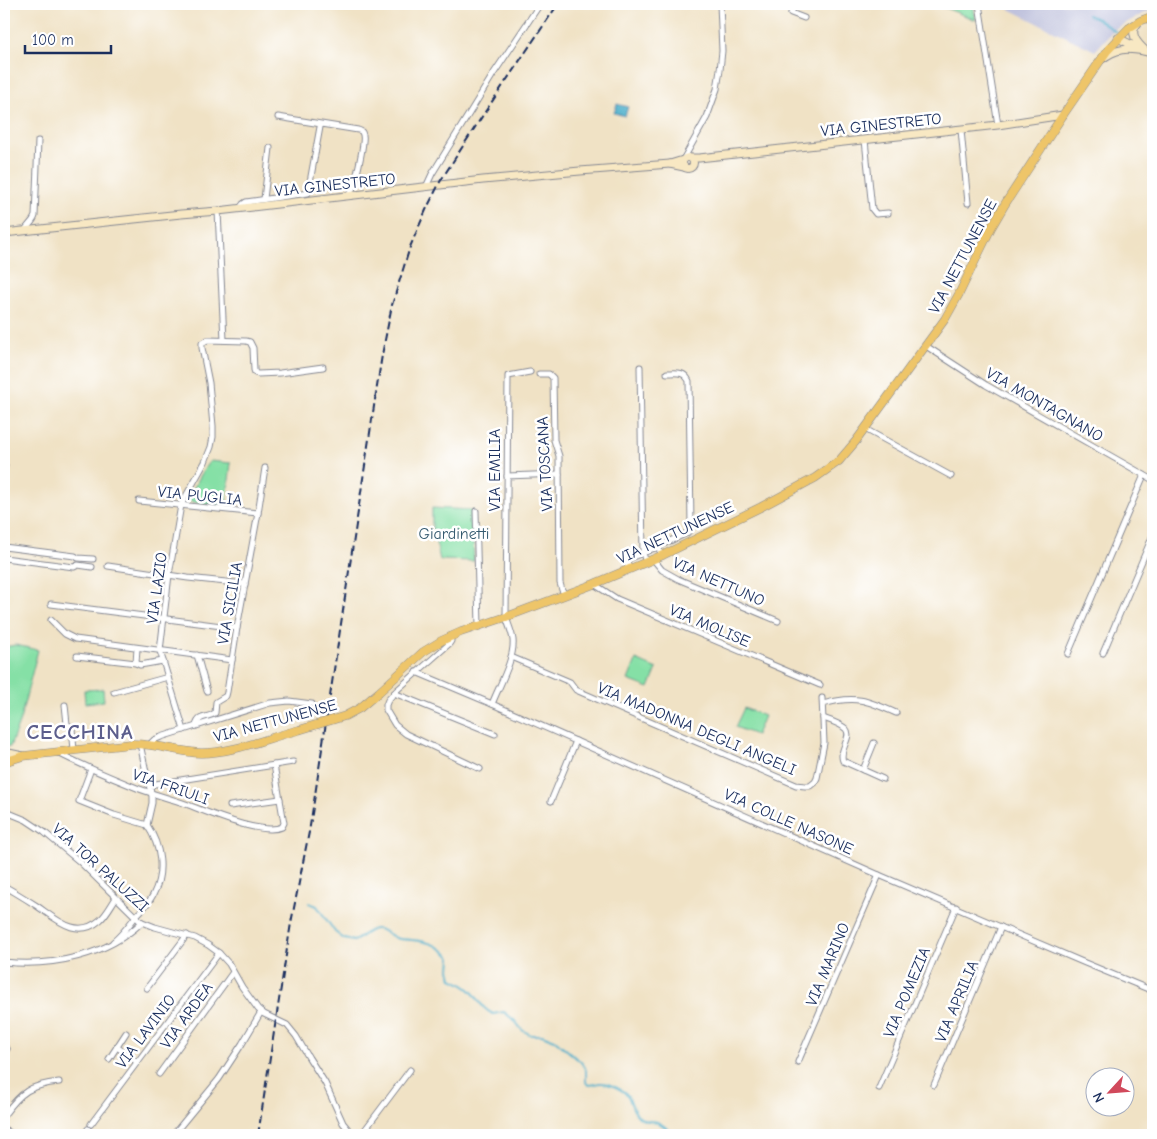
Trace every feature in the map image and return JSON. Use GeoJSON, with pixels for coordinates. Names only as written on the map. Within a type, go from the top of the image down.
{"type":"FeatureCollection","features":[{"type":"Feature","properties":{"kind":"main road","name":"VIA NETTUNENSE"},"geometry":{"type":"LineString","coordinates":[[4,762],[23,756],[140,744],[197,752],[212,752],[234,748],[345,716],[360,708],[423,652],[450,636],[594,584],[663,555],[753,511],[818,476],[842,458],[949,313],[999,214],[1101,60],[1118,38],[1129,28],[1153,16]]}},
{"type":"Feature","properties":{"kind":"street"},"geometry":{"type":"LineString","coordinates":[[426,187],[432,174],[494,73],[540,4]]}},
{"type":"Feature","properties":{"kind":"street"},"geometry":{"type":"LineString","coordinates":[[687,161],[712,106],[719,76],[722,46],[720,4]]}},
{"type":"Feature","properties":{"kind":"street"},"geometry":{"type":"LineString","coordinates":[[795,4],[791,13],[804,18]]}},
{"type":"Feature","properties":{"kind":"street"},"geometry":{"type":"LineString","coordinates":[[979,4],[998,125]]}},
{"type":"Feature","properties":{"kind":"street"},"geometry":{"type":"LineString","coordinates":[[1140,21],[1134,28],[1134,35],[1138,44],[1149,53]]}},
{"type":"Feature","properties":{"kind":"street"},"geometry":{"type":"LineString","coordinates":[[1118,38],[1149,53]]}},
{"type":"Feature","properties":{"kind":"street"},"geometry":{"type":"LineString","coordinates":[[1101,60],[1121,50],[1130,49],[1149,53]]}},
{"type":"Feature","properties":{"kind":"street","name":"VIA GINESTRETO"},"geometry":{"type":"LineString","coordinates":[[4,233],[218,211],[483,180],[670,164],[702,158],[961,130],[1063,115]]}},
{"type":"Feature","properties":{"kind":"street"},"geometry":{"type":"LineString","coordinates":[[278,117],[358,130],[363,133],[364,140],[354,186],[348,196]]}},
{"type":"Feature","properties":{"kind":"street"},"geometry":{"type":"LineString","coordinates":[[240,208],[245,202],[308,193],[320,127]]}},
{"type":"Feature","properties":{"kind":"street"},"geometry":{"type":"LineString","coordinates":[[961,130],[968,203]]}},
{"type":"Feature","properties":{"kind":"street"},"geometry":{"type":"LineString","coordinates":[[25,231],[27,226],[33,222],[35,216],[38,140]]}},
{"type":"Feature","properties":{"kind":"street"},"geometry":{"type":"LineString","coordinates":[[865,140],[872,211],[878,214],[888,213]]}},
{"type":"Feature","properties":{"kind":"street"},"geometry":{"type":"LineString","coordinates":[[264,199],[270,148]]}},
{"type":"Feature","properties":{"kind":"street"},"geometry":{"type":"LineString","coordinates":[[218,211],[224,340],[247,341],[251,343],[254,370],[258,374],[323,367]]}},
{"type":"Feature","properties":{"kind":"street","name":"VIA LAZIO"},"geometry":{"type":"LineString","coordinates":[[184,730],[160,651],[163,618],[182,505],[203,466],[213,437],[208,376],[202,344],[206,340],[224,340]]}},
{"type":"Feature","properties":{"kind":"street","name":"VIA MONTAGNANO"},"geometry":{"type":"LineString","coordinates":[[926,346],[986,385],[1153,480]]}},
{"type":"Feature","properties":{"kind":"street"},"geometry":{"type":"LineString","coordinates":[[640,367],[643,553],[649,561]]}},
{"type":"Feature","properties":{"kind":"street","name":"VIA EMILIA"},"geometry":{"type":"LineString","coordinates":[[506,617],[508,376],[530,372]]}},
{"type":"Feature","properties":{"kind":"street"},"geometry":{"type":"LineString","coordinates":[[628,570],[628,559],[687,533],[691,526],[689,381],[682,373],[667,373]]}},
{"type":"Feature","properties":{"kind":"street","name":"VIA TOSCANA"},"geometry":{"type":"LineString","coordinates":[[538,374],[549,374],[553,378],[554,440],[559,454],[560,583],[565,594]]}},
{"type":"Feature","properties":{"kind":"street"},"geometry":{"type":"LineString","coordinates":[[865,429],[951,476]]}},
{"type":"Feature","properties":{"kind":"street"},"geometry":{"type":"LineString","coordinates":[[4,462],[4,469]]}},
{"type":"Feature","properties":{"kind":"street","name":"VIA SICILIA"},"geometry":{"type":"LineString","coordinates":[[196,726],[200,718],[212,715],[215,712],[216,702],[226,696],[265,468]]}},
{"type":"Feature","properties":{"kind":"street"},"geometry":{"type":"LineString","coordinates":[[507,476],[559,474]]}},
{"type":"Feature","properties":{"kind":"street"},"geometry":{"type":"LineString","coordinates":[[1068,654],[1144,475]]}},
{"type":"Feature","properties":{"kind":"street","name":"VIA PUGLIA"},"geometry":{"type":"LineString","coordinates":[[139,501],[258,513]]}},
{"type":"Feature","properties":{"kind":"street"},"geometry":{"type":"LineString","coordinates":[[476,511],[479,626]]}},
{"type":"Feature","properties":{"kind":"street"},"geometry":{"type":"LineString","coordinates":[[1103,653],[1153,535]]}},
{"type":"Feature","properties":{"kind":"street"},"geometry":{"type":"LineString","coordinates":[[4,547],[93,559]]}},
{"type":"Feature","properties":{"kind":"street"},"geometry":{"type":"LineString","coordinates":[[657,547],[663,555]]}},
{"type":"Feature","properties":{"kind":"street"},"geometry":{"type":"LineString","coordinates":[[4,558],[74,567],[78,565],[92,567]]}},
{"type":"Feature","properties":{"kind":"street","name":"VIA NETTUNO"},"geometry":{"type":"LineString","coordinates":[[649,561],[678,579],[778,621]]}},
{"type":"Feature","properties":{"kind":"street"},"geometry":{"type":"LineString","coordinates":[[108,566],[245,584]]}},
{"type":"Feature","properties":{"kind":"street","name":"VIA MOLISE"},"geometry":{"type":"LineString","coordinates":[[594,584],[620,601],[820,685]]}},
{"type":"Feature","properties":{"kind":"street"},"geometry":{"type":"LineString","coordinates":[[51,604],[237,628]]}},
{"type":"Feature","properties":{"kind":"street"},"geometry":{"type":"LineString","coordinates":[[492,704],[511,658],[513,646],[513,637],[506,617]]}},
{"type":"Feature","properties":{"kind":"street"},"geometry":{"type":"LineString","coordinates":[[51,620],[64,633],[73,638],[232,660]]}},
{"type":"Feature","properties":{"kind":"street"},"geometry":{"type":"LineString","coordinates":[[450,636],[449,644],[394,693],[388,700],[386,710],[398,728],[406,734],[480,769]]}},
{"type":"Feature","properties":{"kind":"street"},"geometry":{"type":"LineString","coordinates":[[136,663],[137,648]]}},
{"type":"Feature","properties":{"kind":"street"},"geometry":{"type":"LineString","coordinates":[[77,656],[140,665],[163,661]]}},
{"type":"Feature","properties":{"kind":"street"},"geometry":{"type":"LineString","coordinates":[[197,656],[207,690]]}},
{"type":"Feature","properties":{"kind":"street","name":"VIA MADONNA DEGLI ANGELI"},"geometry":{"type":"LineString","coordinates":[[511,658],[570,682],[576,690],[800,786],[812,785],[817,780],[824,748],[822,701],[860,699],[896,713]]}},
{"type":"Feature","properties":{"kind":"street","name":"VIA COLLE NASONE"},"geometry":{"type":"LineString","coordinates":[[416,672],[879,875],[1153,991]]}},
{"type":"Feature","properties":{"kind":"street"},"geometry":{"type":"LineString","coordinates":[[114,692],[168,677]]}},
{"type":"Feature","properties":{"kind":"street"},"geometry":{"type":"LineString","coordinates":[[394,693],[495,734]]}},
{"type":"Feature","properties":{"kind":"street"},"geometry":{"type":"LineString","coordinates":[[149,745],[158,738],[270,703],[289,701],[312,704]]}},
{"type":"Feature","properties":{"kind":"street"},"geometry":{"type":"LineString","coordinates":[[66,705],[67,724],[72,728],[74,750]]}},
{"type":"Feature","properties":{"kind":"street"},"geometry":{"type":"LineString","coordinates":[[823,718],[847,730],[848,736],[842,754],[844,761],[883,779]]}},
{"type":"Feature","properties":{"kind":"street"},"geometry":{"type":"LineString","coordinates":[[551,801],[576,741]]}},
{"type":"Feature","properties":{"kind":"street"},"geometry":{"type":"LineString","coordinates":[[863,770],[874,743]]}},
{"type":"Feature","properties":{"kind":"street"},"geometry":{"type":"LineString","coordinates":[[112,942],[152,897],[160,873],[158,849],[147,825],[152,803],[152,792],[140,744]]}},
{"type":"Feature","properties":{"kind":"street"},"geometry":{"type":"LineString","coordinates":[[4,752],[23,756]]}},
{"type":"Feature","properties":{"kind":"street","name":"VIA FRIULI"},"geometry":{"type":"LineString","coordinates":[[55,752],[134,787],[231,821],[251,826],[276,829],[282,827],[284,823],[280,799]]}},
{"type":"Feature","properties":{"kind":"street"},"geometry":{"type":"LineString","coordinates":[[149,785],[158,782],[293,762]]}},
{"type":"Feature","properties":{"kind":"street"},"geometry":{"type":"LineString","coordinates":[[230,806],[280,799],[274,765]]}},
{"type":"Feature","properties":{"kind":"street"},"geometry":{"type":"LineString","coordinates":[[91,769],[80,801],[114,815],[147,825]]}},
{"type":"Feature","properties":{"kind":"street"},"geometry":{"type":"LineString","coordinates":[[158,782],[159,795]]}},
{"type":"Feature","properties":{"kind":"street","name":"VIA TOR PALUZZI"},"geometry":{"type":"LineString","coordinates":[[4,811],[26,820],[44,832],[80,862],[142,922],[202,941],[219,953],[261,1012],[287,1025],[296,1036],[328,1088],[343,1123],[353,1135]]}},
{"type":"Feature","properties":{"kind":"street","name":"VIA MARINO"},"geometry":{"type":"LineString","coordinates":[[798,1062],[879,875]]}},
{"type":"Feature","properties":{"kind":"street"},"geometry":{"type":"LineString","coordinates":[[4,886],[60,922],[76,928],[88,926],[99,921],[116,898]]}},
{"type":"Feature","properties":{"kind":"street","name":"VIA POMEZIA"},"geometry":{"type":"LineString","coordinates":[[879,1088],[956,907]]}},
{"type":"Feature","properties":{"kind":"street"},"geometry":{"type":"LineString","coordinates":[[4,962],[28,963],[76,957],[97,951],[125,936],[142,922]]}},
{"type":"Feature","properties":{"kind":"street","name":"VIA APRILIA"},"geometry":{"type":"LineString","coordinates":[[934,1085],[1001,927]]}},
{"type":"Feature","properties":{"kind":"street"},"geometry":{"type":"LineString","coordinates":[[147,988],[187,935]]}},
{"type":"Feature","properties":{"kind":"street","name":"VIA LAVINIO"},"geometry":{"type":"LineString","coordinates":[[91,1124],[219,953]]}},
{"type":"Feature","properties":{"kind":"street","name":"VIA ARDEA"},"geometry":{"type":"LineString","coordinates":[[159,1074],[233,972]]}},
{"type":"Feature","properties":{"kind":"street"},"geometry":{"type":"LineString","coordinates":[[173,1135],[219,1079],[261,1012]]}},
{"type":"Feature","properties":{"kind":"street"},"geometry":{"type":"LineString","coordinates":[[109,1059],[126,1033]]}},
{"type":"Feature","properties":{"kind":"street"},"geometry":{"type":"LineString","coordinates":[[117,1047],[137,1062]]}},
{"type":"Feature","properties":{"kind":"street"},"geometry":{"type":"LineString","coordinates":[[361,1135],[410,1070]]}},
{"type":"Feature","properties":{"kind":"street"},"geometry":{"type":"LineString","coordinates":[[4,1115],[16,1100],[28,1090],[43,1084],[59,1082]]}},
{"type":"Feature","properties":{"kind":"street"},"geometry":{"type":"LineString","coordinates":[[4,1129],[13,1135]]}},
{"type":"Feature","properties":{"kind":"street"},"geometry":{"type":"LineString","coordinates":[[84,1135],[88,1130]]}},
{"type":"Feature","properties":{"kind":"shaded area"},"geometry":{"type":"Polygon","coordinates":[[[1002,4],[1153,4],[1153,9],[1116,28],[1095,51],[1002,4]]]}},
{"type":"Feature","properties":{"kind":"green space"},"geometry":{"type":"Polygon","coordinates":[[[935,4],[973,4],[976,20],[935,4]]]}},
{"type":"Feature","properties":{"kind":"green space"},"geometry":{"type":"Polygon","coordinates":[[[210,461],[231,463],[226,506],[201,504],[190,501],[188,498],[210,461]]]}},
{"type":"Feature","properties":{"kind":"green space","name":"Giardinetti"},"geometry":{"type":"Polygon","coordinates":[[[432,508],[472,510],[474,561],[440,560],[432,526],[432,508]]]}},
{"type":"Feature","properties":{"kind":"green space"},"geometry":{"type":"Polygon","coordinates":[[[16,645],[38,650],[20,720],[10,747],[4,746],[4,647],[16,645]]]}},
{"type":"Feature","properties":{"kind":"green space"},"geometry":{"type":"Polygon","coordinates":[[[636,660],[657,669],[649,688],[628,680],[636,660]]]}},
{"type":"Feature","properties":{"kind":"green space"},"geometry":{"type":"Polygon","coordinates":[[[103,689],[104,701],[85,703],[84,690],[103,689]]]}},
{"type":"Feature","properties":{"kind":"green space"},"geometry":{"type":"Polygon","coordinates":[[[744,708],[764,716],[756,735],[735,727],[744,708]]]}},
{"type":"Feature","properties":{"kind":"water"},"geometry":{"type":"Polygon","coordinates":[[[617,104],[628,107],[625,116],[614,113],[617,104]]]}},
{"type":"Feature","properties":{"kind":"waterway"},"geometry":{"type":"LineString","coordinates":[[1088,15],[1116,32]]}},
{"type":"Feature","properties":{"kind":"waterway"},"geometry":{"type":"LineString","coordinates":[[309,903],[317,906],[335,932],[344,939],[354,941],[369,931],[378,929],[398,939],[423,941],[438,947],[451,958],[450,969],[452,979],[471,991],[486,1009],[493,1014],[504,1012],[522,1030],[531,1035],[542,1035],[555,1040],[581,1062],[586,1070],[586,1082],[588,1085],[603,1083],[619,1089],[628,1096],[633,1110],[641,1119],[660,1123],[672,1135]]}},
{"type":"Feature","properties":{"kind":"railway"},"geometry":{"type":"LineString","coordinates":[[258,1135],[291,923],[315,795],[376,393],[392,305],[410,247],[441,180],[558,4]]}},
{"type":"Feature","properties":{"kind":"district","name":"CECCHINA"},"geometry":{"type":"Point","coordinates":[80,732]}}]}
